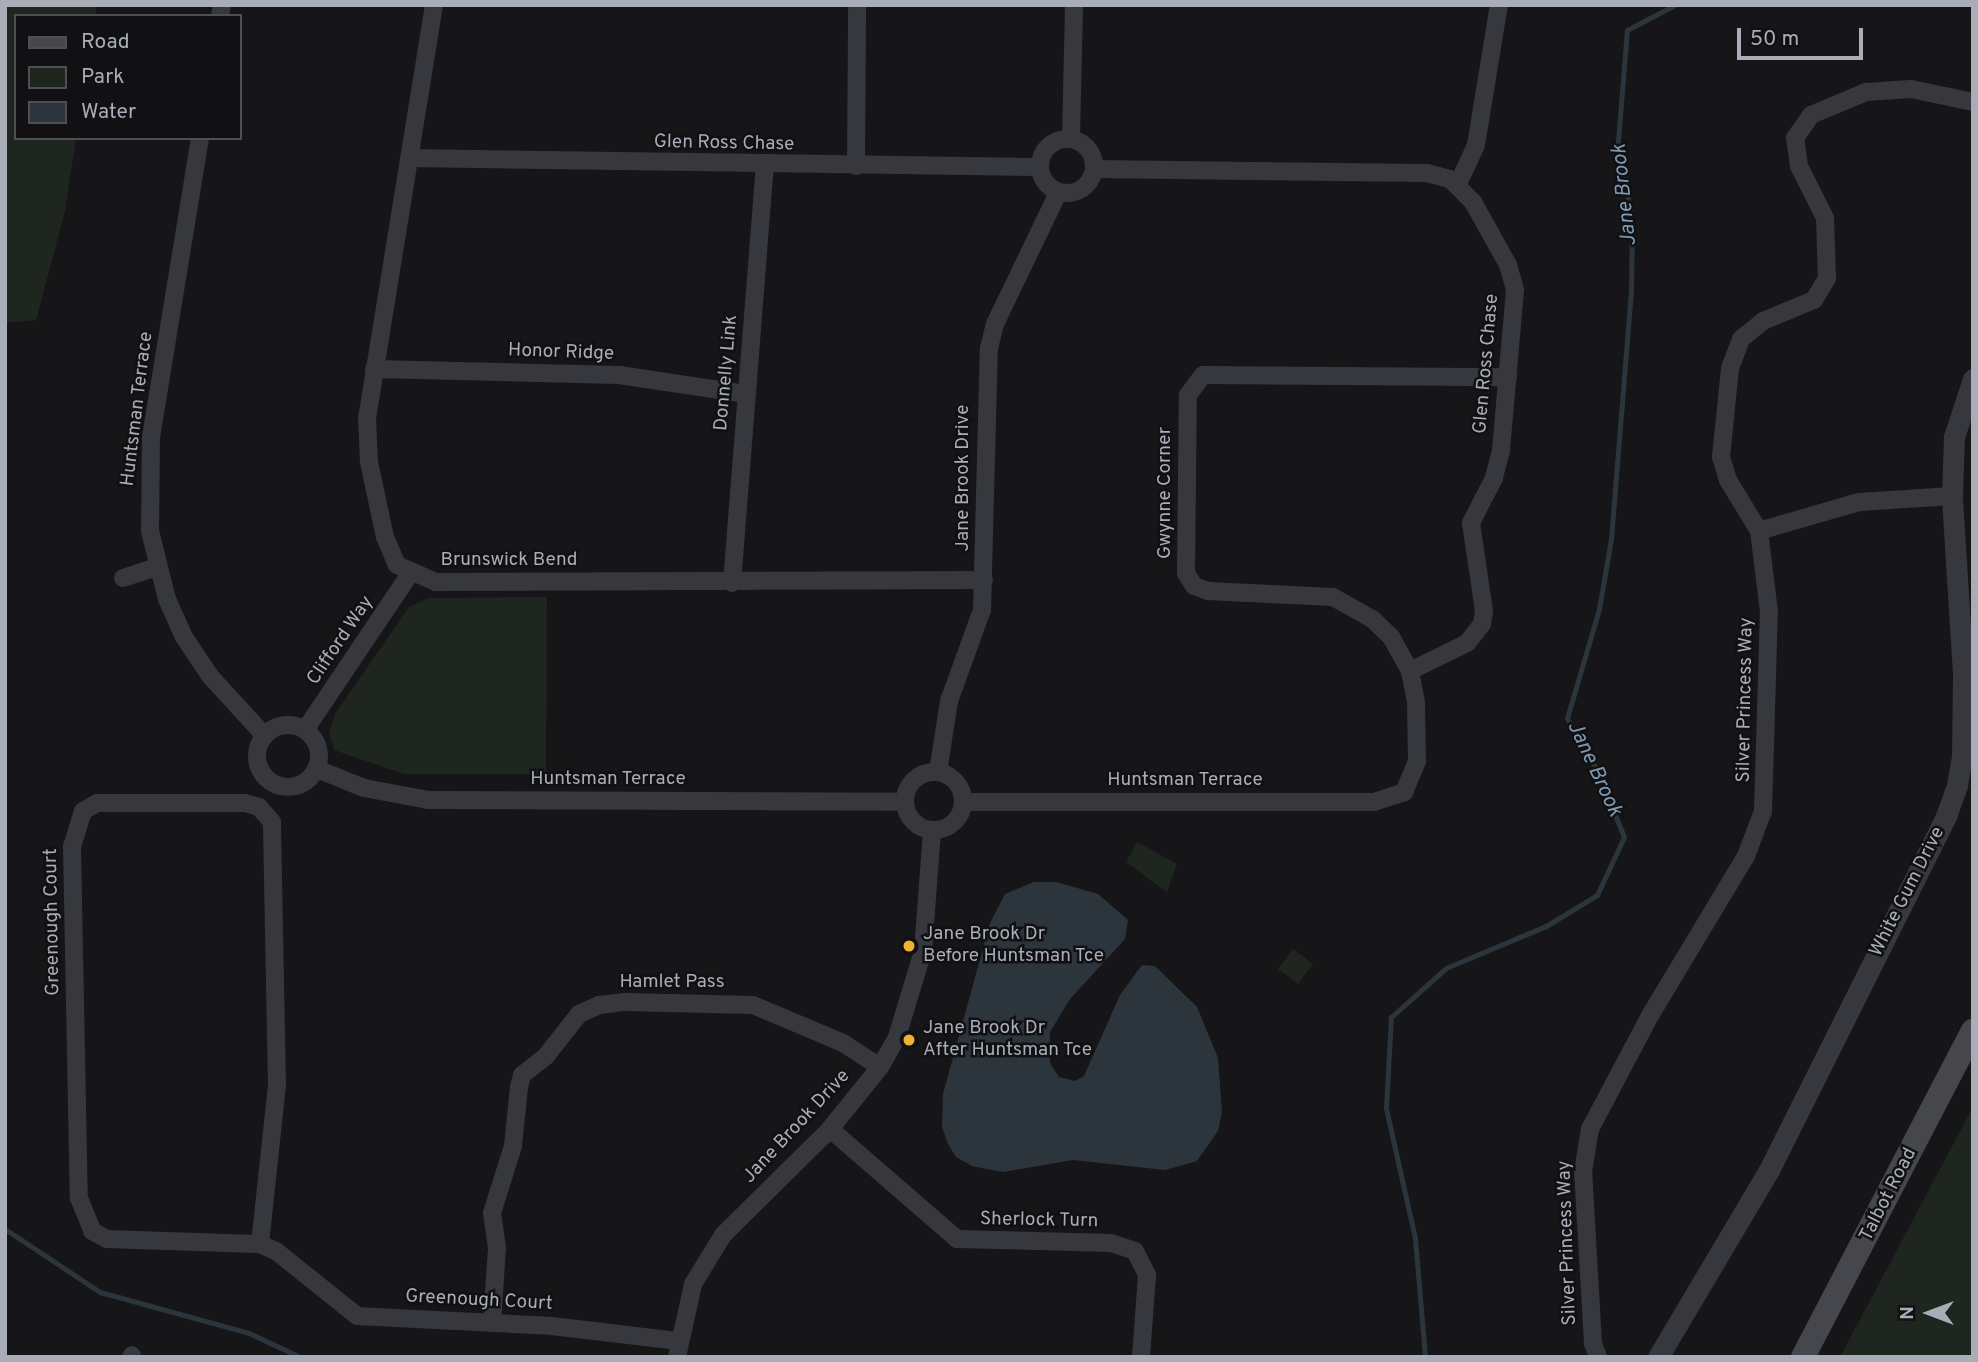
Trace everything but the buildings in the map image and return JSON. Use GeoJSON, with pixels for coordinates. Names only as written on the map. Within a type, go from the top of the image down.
{"type":"FeatureCollection","features":[{"type":"Feature","properties":{"kind":"main road","name":"Talbot Road"},"geometry":{"type":"LineString","coordinates":[[1803,1357],[1973,1031]]}},
{"type":"Feature","properties":{"kind":"street"},"geometry":{"type":"LineString","coordinates":[[410,574],[390,553],[369,462],[367,417],[434,5]]}},
{"type":"Feature","properties":{"kind":"street"},"geometry":{"type":"LineString","coordinates":[[856,166],[857,5]]}},
{"type":"Feature","properties":{"kind":"street"},"geometry":{"type":"LineString","coordinates":[[1071,139],[1074,5]]}},
{"type":"Feature","properties":{"kind":"street"},"geometry":{"type":"LineString","coordinates":[[1094,169],[1427,173],[1458,184],[1476,145],[1499,5]]}},
{"type":"Feature","properties":{"kind":"street","name":"Silver Princess Way"},"geometry":{"type":"LineString","coordinates":[[1598,1357],[1593,1343],[1583,1172],[1590,1129],[1651,1014],[1746,856],[1763,811],[1771,630],[1759,531],[1723,468],[1730,368],[1734,352],[1750,329],[1814,300],[1827,278],[1825,218],[1794,152],[1801,125],[1844,98],[1866,92],[1911,89],[1973,102]]}},
{"type":"Feature","properties":{"kind":"street"},"geometry":{"type":"LineString","coordinates":[[1071,139],[1086,146],[1094,169],[1082,190],[1058,193],[1045,183],[1039,167],[1048,145],[1071,139]]}},
{"type":"Feature","properties":{"kind":"street","name":"Huntsman Terrace"},"geometry":{"type":"LineString","coordinates":[[200,140],[148,463],[150,531],[157,567],[184,637],[209,676],[265,736]]}},
{"type":"Feature","properties":{"kind":"street","name":"Glen Ross Chase"},"geometry":{"type":"LineString","coordinates":[[409,158],[765,166],[1039,167]]}},
{"type":"Feature","properties":{"kind":"street","name":"Donnelly Link"},"geometry":{"type":"LineString","coordinates":[[732,583],[765,166]]}},
{"type":"Feature","properties":{"kind":"street","name":"Glen Ross Chase"},"geometry":{"type":"LineString","coordinates":[[1410,671],[1467,643],[1482,624],[1483,597],[1471,523],[1498,465],[1508,377],[1513,277],[1473,202],[1458,184]]}},
{"type":"Feature","properties":{"kind":"street","name":"Jane Brook Drive"},"geometry":{"type":"LineString","coordinates":[[938,772],[942,727],[958,672],[978,628],[984,580],[989,348],[995,324],[1058,193]]}},
{"type":"Feature","properties":{"kind":"street","name":"Honor Ridge"},"geometry":{"type":"LineString","coordinates":[[374,369],[619,375],[746,394]]}},
{"type":"Feature","properties":{"kind":"street","name":"Gwynne Corner"},"geometry":{"type":"LineString","coordinates":[[1404,792],[1417,761],[1410,671],[1392,638],[1373,619],[1333,597],[1208,591],[1194,586],[1186,573],[1188,395],[1203,375],[1508,377]]}},
{"type":"Feature","properties":{"kind":"street","name":"White Gum Drive"},"geometry":{"type":"LineString","coordinates":[[1658,1357],[1769,1170],[1947,816],[1962,758],[1968,673],[1952,496],[1954,437],[1973,379]]}},
{"type":"Feature","properties":{"kind":"street"},"geometry":{"type":"LineString","coordinates":[[1759,531],[1858,502],[1952,496]]}},
{"type":"Feature","properties":{"kind":"street"},"geometry":{"type":"LineString","coordinates":[[123,578],[157,567]]}},
{"type":"Feature","properties":{"kind":"street","name":"Brunswick Bend"},"geometry":{"type":"LineString","coordinates":[[410,574],[436,582],[984,580]]}},
{"type":"Feature","properties":{"kind":"street","name":"Clifford Way"},"geometry":{"type":"LineString","coordinates":[[305,730],[410,574]]}},
{"type":"Feature","properties":{"kind":"street"},"geometry":{"type":"LineString","coordinates":[[282,726],[305,730],[317,745],[317,769],[296,786],[270,781],[258,758],[265,736],[282,726]]}},
{"type":"Feature","properties":{"kind":"street","name":"Huntsman Terrace"},"geometry":{"type":"LineString","coordinates":[[317,769],[364,788],[428,800],[904,802]]}},
{"type":"Feature","properties":{"kind":"street"},"geometry":{"type":"LineString","coordinates":[[938,772],[954,779],[964,802],[950,826],[932,831],[910,818],[904,802],[911,783],[938,772]]}},
{"type":"Feature","properties":{"kind":"street","name":"Huntsman Terrace"},"geometry":{"type":"LineString","coordinates":[[964,802],[1374,802],[1404,792]]}},
{"type":"Feature","properties":{"kind":"street","name":"Greenough Court"},"geometry":{"type":"LineString","coordinates":[[260,1244],[278,1076],[272,1007],[272,822],[259,807],[245,803],[97,803],[83,811],[72,846],[79,1198],[83,1218],[92,1231],[107,1239],[260,1244],[275,1251],[357,1316],[492,1323],[677,1349]]}},
{"type":"Feature","properties":{"kind":"street","name":"Jane Brook Drive"},"geometry":{"type":"LineString","coordinates":[[677,1349],[693,1284],[723,1235],[830,1129],[880,1067],[905,1019],[917,979],[932,831]]}},
{"type":"Feature","properties":{"kind":"street","name":"Hamlet Pass"},"geometry":{"type":"LineString","coordinates":[[492,1323],[497,1248],[492,1213],[513,1146],[522,1075],[546,1056],[579,1014],[599,1005],[625,1002],[753,1005],[843,1043],[880,1067]]}},
{"type":"Feature","properties":{"kind":"street","name":"Sherlock Turn"},"geometry":{"type":"LineString","coordinates":[[830,1129],[957,1239],[1111,1242],[1135,1251],[1147,1275],[1141,1357]]}},
{"type":"Feature","properties":{"kind":"green space"},"geometry":{"type":"Polygon","coordinates":[[[5,5],[97,5],[95,14],[14,14],[14,140],[76,140],[65,211],[36,320],[5,323],[5,5]]]}},
{"type":"Feature","properties":{"kind":"green space"},"geometry":{"type":"Polygon","coordinates":[[[547,597],[546,774],[404,774],[334,750],[329,733],[335,714],[409,607],[428,598],[547,597]]]}},
{"type":"Feature","properties":{"kind":"green space"},"geometry":{"type":"Polygon","coordinates":[[[1137,842],[1177,864],[1167,892],[1126,862],[1137,842]]]}},
{"type":"Feature","properties":{"kind":"green space"},"geometry":{"type":"Polygon","coordinates":[[[1293,949],[1313,964],[1298,984],[1278,969],[1293,949]]]}},
{"type":"Feature","properties":{"kind":"green space"},"geometry":{"type":"Polygon","coordinates":[[[1973,1107],[1973,1357],[1840,1357],[1973,1107]]]}},
{"type":"Feature","properties":{"kind":"water"},"geometry":{"type":"Polygon","coordinates":[[[1034,882],[1056,882],[1098,894],[1128,920],[1125,939],[1070,999],[1050,1032],[1050,1063],[1059,1077],[1075,1081],[1084,1076],[1120,995],[1142,965],[1155,966],[1197,1007],[1218,1058],[1222,1112],[1218,1131],[1197,1161],[1165,1170],[1073,1160],[1003,1172],[972,1166],[956,1157],[948,1144],[942,1127],[943,1094],[990,923],[1005,894],[1034,882]]]}},
{"type":"Feature","properties":{"kind":"waterway","name":"Jane Brook"},"geometry":{"type":"LineString","coordinates":[[1425,1357],[1415,1238],[1386,1108],[1391,1017],[1446,968],[1546,926],[1597,895],[1624,837],[1597,770],[1567,718],[1599,609],[1611,539],[1631,288],[1632,221],[1618,141],[1627,30],[1675,5]]}},
{"type":"Feature","properties":{"kind":"waterway"},"geometry":{"type":"LineString","coordinates":[[5,1229],[100,1292],[249,1333],[300,1357]]}},
{"type":"Feature","properties":{"kind":"place","name":"Jane Brook Dr Before Huntsman Tce"},"geometry":{"type":"Point","coordinates":[909,946]}},
{"type":"Feature","properties":{"kind":"place","name":"Jane Brook Dr After Huntsman Tce"},"geometry":{"type":"Point","coordinates":[909,1040]}}]}
